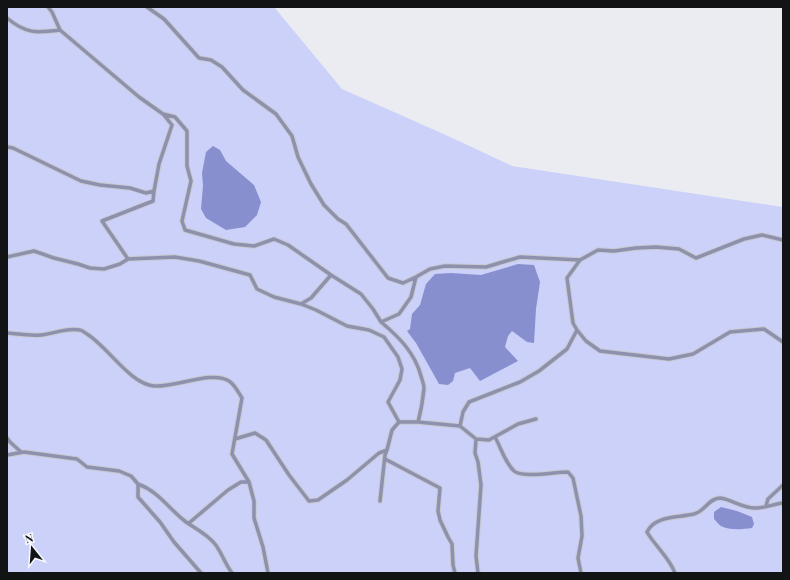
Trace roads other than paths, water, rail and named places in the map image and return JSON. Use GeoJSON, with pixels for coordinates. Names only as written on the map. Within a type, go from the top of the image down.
{"type":"FeatureCollection","features":[{"type":"Feature","properties":{"kind":"lane"},"geometry":{"type":"LineString","coordinates":[[48,7],[52,12],[60,30],[139,97],[163,114],[172,125],[159,164],[153,201],[102,221],[128,259]]}},
{"type":"Feature","properties":{"kind":"lane"},"geometry":{"type":"LineString","coordinates":[[147,7],[164,19],[199,58],[211,60],[222,67],[243,90],[276,114],[292,136],[298,157],[311,184],[324,205],[338,219],[346,224],[388,278],[403,283],[416,278],[421,273],[430,269],[446,266],[486,267],[520,257],[580,260]]}},
{"type":"Feature","properties":{"kind":"lane"},"geometry":{"type":"LineString","coordinates":[[7,18],[21,29],[33,32],[60,30]]}},
{"type":"Feature","properties":{"kind":"lane"},"geometry":{"type":"LineString","coordinates":[[163,114],[175,117],[187,131],[187,166],[191,181],[182,221],[185,230],[234,244],[254,246],[274,239],[288,245],[330,275],[361,294],[381,322],[410,350],[420,371],[424,386],[422,407],[418,422]]}},
{"type":"Feature","properties":{"kind":"lane"},"geometry":{"type":"LineString","coordinates":[[7,147],[13,148],[81,181],[100,185],[130,188],[146,193],[154,191]]}},
{"type":"Feature","properties":{"kind":"lane"},"geometry":{"type":"LineString","coordinates":[[783,240],[762,235],[744,239],[696,258],[679,249],[656,247],[614,251],[598,250],[580,260],[567,278],[573,323],[586,341],[600,351],[669,359],[693,354],[730,332],[764,329],[783,342]]}},
{"type":"Feature","properties":{"kind":"lane"},"geometry":{"type":"LineString","coordinates":[[7,257],[34,251],[90,268],[104,269],[120,264],[128,259],[176,257],[199,261],[250,275],[257,289],[274,297],[301,304],[347,326],[369,330],[384,337],[398,357],[402,369],[400,380],[388,402],[399,422]]}},
{"type":"Feature","properties":{"kind":"lane"},"geometry":{"type":"LineString","coordinates":[[301,304],[311,298],[330,275]]}},
{"type":"Feature","properties":{"kind":"lane"},"geometry":{"type":"LineString","coordinates":[[381,322],[399,314],[411,297],[416,278]]}},
{"type":"Feature","properties":{"kind":"lane"},"geometry":{"type":"LineString","coordinates":[[7,333],[41,335],[65,330],[80,330],[93,338],[136,380],[152,386],[172,385],[212,378],[228,380],[235,386],[242,398],[232,454],[249,482],[254,501],[254,518],[263,546],[268,573]]}},
{"type":"Feature","properties":{"kind":"lane"},"geometry":{"type":"LineString","coordinates":[[460,426],[463,412],[469,402],[520,382],[539,371],[567,349],[577,330]]}},
{"type":"Feature","properties":{"kind":"lane"},"geometry":{"type":"LineString","coordinates":[[380,501],[387,450],[392,430],[399,422],[418,422],[460,426],[476,439],[489,440],[518,424],[536,419]]}},
{"type":"Feature","properties":{"kind":"lane"},"geometry":{"type":"LineString","coordinates":[[235,439],[255,433],[266,440],[289,475],[309,501],[318,500],[347,480],[379,453],[387,450]]}},
{"type":"Feature","properties":{"kind":"lane"},"geometry":{"type":"LineString","coordinates":[[495,437],[506,460],[514,472],[527,475],[568,472],[573,478],[581,516],[582,536],[578,558],[581,573]]}},
{"type":"Feature","properties":{"kind":"lane"},"geometry":{"type":"LineString","coordinates":[[7,438],[21,452]]}},
{"type":"Feature","properties":{"kind":"lane"},"geometry":{"type":"LineString","coordinates":[[476,439],[475,453],[478,462],[481,485],[476,556],[478,573]]}},
{"type":"Feature","properties":{"kind":"lane"},"geometry":{"type":"LineString","coordinates":[[7,455],[21,452],[77,459],[87,467],[119,471],[131,476],[138,484],[148,488],[189,523],[206,535],[222,554],[227,567],[232,573]]}},
{"type":"Feature","properties":{"kind":"lane"},"geometry":{"type":"LineString","coordinates":[[385,459],[440,488],[438,511],[440,520],[452,544],[455,573]]}},
{"type":"Feature","properties":{"kind":"lane"},"geometry":{"type":"LineString","coordinates":[[189,523],[228,490],[241,482],[249,482]]}},
{"type":"Feature","properties":{"kind":"lane"},"geometry":{"type":"LineString","coordinates":[[138,484],[138,497],[160,522],[174,542],[200,573]]}},
{"type":"Feature","properties":{"kind":"lane"},"geometry":{"type":"LineString","coordinates":[[766,506],[768,499],[783,485]]}},
{"type":"Feature","properties":{"kind":"lane"},"geometry":{"type":"LineString","coordinates":[[675,573],[666,556],[651,539],[647,532],[650,525],[660,520],[696,514],[712,501],[720,498],[755,508],[783,503]]}},
{"type":"Feature","properties":{"kind":"water"},"geometry":{"type":"Polygon","coordinates":[[[213,146],[220,150],[226,161],[254,185],[261,202],[257,215],[245,227],[226,230],[206,218],[201,209],[203,186],[202,173],[206,152],[213,146]]]}},
{"type":"Feature","properties":{"kind":"water"},"geometry":{"type":"Polygon","coordinates":[[[518,264],[534,265],[540,282],[536,309],[534,343],[527,342],[512,331],[508,336],[505,347],[518,361],[480,381],[470,368],[455,373],[453,381],[448,385],[439,384],[416,343],[407,331],[410,329],[412,314],[420,305],[426,284],[435,274],[451,273],[481,275],[518,264]]]}},
{"type":"Feature","properties":{"kind":"water"},"geometry":{"type":"Polygon","coordinates":[[[721,507],[752,517],[754,524],[752,528],[732,529],[725,528],[720,525],[714,519],[714,512],[721,507]]]}}]}
